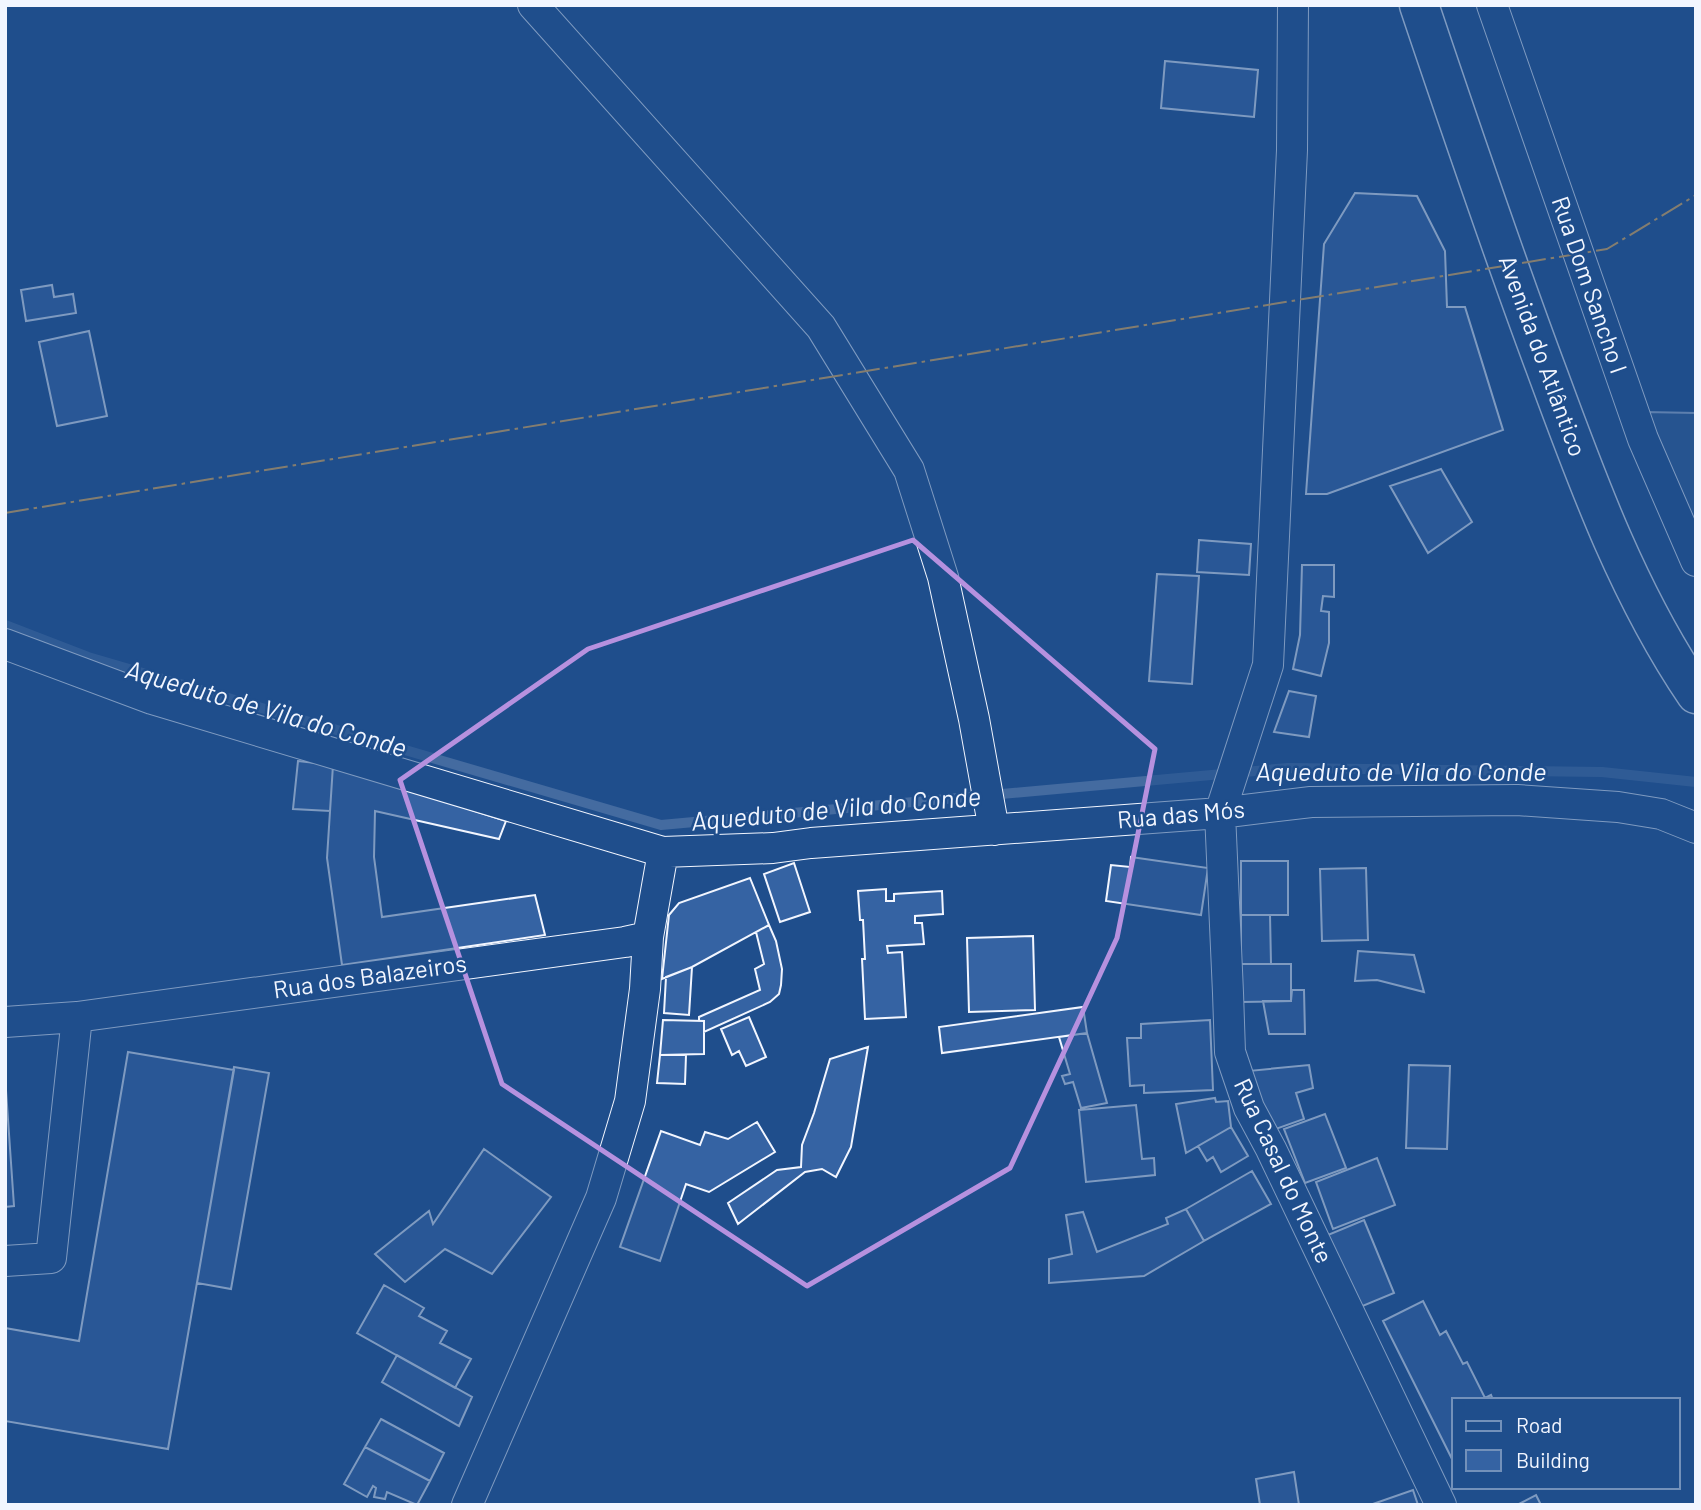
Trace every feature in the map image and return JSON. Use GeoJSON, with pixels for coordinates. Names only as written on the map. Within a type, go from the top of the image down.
{"type":"FeatureCollection","features":[{"type":"Feature","properties":{"kind":"main road","name":"Avenida do Atlântico"},"geometry":{"type":"LineString","coordinates":[[1419,5],[1532,330],[1594,497],[1650,619],[1696,694]]}},
{"type":"Feature","properties":{"kind":"street"},"geometry":{"type":"LineString","coordinates":[[533,5],[821,327],[909,470],[943,577],[974,719],[994,830]]}},
{"type":"Feature","properties":{"kind":"street"},"geometry":{"type":"LineString","coordinates":[[1220,813],[1268,665],[1292,150],[1293,5]]}},
{"type":"Feature","properties":{"kind":"street","name":"Rua Dom Sancho I"},"geometry":{"type":"LineString","coordinates":[[1492,5],[1643,439],[1696,561]]}},
{"type":"Feature","properties":{"kind":"street","name":"Rua das Mós"},"geometry":{"type":"LineString","coordinates":[[5,645],[152,699],[663,852],[774,848],[1220,813],[1311,802],[1517,800],[1618,807],[1661,814],[1696,828]]}},
{"type":"Feature","properties":{"kind":"street","name":"Rua Casal do Monte"},"geometry":{"type":"LineString","coordinates":[[1220,813],[1230,1052],[1249,1108],[1441,1505]]}},
{"type":"Feature","properties":{"kind":"street"},"geometry":{"type":"LineString","coordinates":[[467,1505],[601,1198],[630,1101],[645,989],[648,937],[663,852]]}},
{"type":"Feature","properties":{"kind":"street","name":"Rua dos Balazeiros"},"geometry":{"type":"LineString","coordinates":[[5,1022],[77,1017],[648,937]]}},
{"type":"Feature","properties":{"kind":"street"},"geometry":{"type":"LineString","coordinates":[[5,1261],[51,1258],[77,1017]]}},
{"type":"Feature","properties":{"kind":"highlighted area"},"geometry":{"type":"Polygon","coordinates":[[[913,540],[1155,749],[1117,938],[1010,1168],[807,1286],[502,1084],[400,780],[588,649],[913,540]]]}},
{"type":"Feature","properties":{"kind":"shaded area"},"geometry":{"type":"Polygon","coordinates":[[[1645,412],[1696,413],[1696,524],[1645,412]]]}},
{"type":"Feature","properties":{"kind":"building"},"geometry":{"type":"Polygon","coordinates":[[[1165,61],[1258,70],[1254,117],[1161,108],[1165,61]]]}},
{"type":"Feature","properties":{"kind":"building"},"geometry":{"type":"Polygon","coordinates":[[[1355,193],[1417,196],[1445,251],[1447,307],[1465,307],[1503,430],[1327,494],[1306,494],[1324,244],[1355,193]]]}},
{"type":"Feature","properties":{"kind":"building"},"geometry":{"type":"Polygon","coordinates":[[[52,285],[54,297],[73,294],[76,313],[26,321],[21,290],[52,285]]]}},
{"type":"Feature","properties":{"kind":"building"},"geometry":{"type":"Polygon","coordinates":[[[89,331],[107,416],[57,426],[39,342],[89,331]]]}},
{"type":"Feature","properties":{"kind":"building"},"geometry":{"type":"Polygon","coordinates":[[[1441,469],[1472,522],[1428,553],[1390,486],[1441,469]]]}},
{"type":"Feature","properties":{"kind":"building"},"geometry":{"type":"Polygon","coordinates":[[[1199,540],[1251,544],[1249,575],[1197,572],[1199,540]]]}},
{"type":"Feature","properties":{"kind":"building"},"geometry":{"type":"Polygon","coordinates":[[[1302,565],[1334,565],[1334,597],[1323,596],[1321,611],[1329,612],[1329,643],[1321,676],[1293,669],[1300,635],[1302,565]]]}},
{"type":"Feature","properties":{"kind":"building"},"geometry":{"type":"Polygon","coordinates":[[[1157,574],[1199,576],[1192,684],[1149,681],[1157,574]]]}},
{"type":"Feature","properties":{"kind":"building"},"geometry":{"type":"Polygon","coordinates":[[[1289,691],[1316,696],[1309,737],[1274,732],[1289,691]]]}},
{"type":"Feature","properties":{"kind":"building"},"geometry":{"type":"Polygon","coordinates":[[[298,761],[333,765],[330,811],[293,809],[298,761]]]}},
{"type":"Feature","properties":{"kind":"building"},"geometry":{"type":"Polygon","coordinates":[[[333,765],[506,821],[499,839],[375,811],[374,857],[382,917],[535,895],[545,935],[342,965],[327,858],[333,765]]]}},
{"type":"Feature","properties":{"kind":"building"},"geometry":{"type":"Polygon","coordinates":[[[1131,857],[1208,868],[1201,915],[1106,901],[1111,865],[1130,867],[1131,857]]]}},
{"type":"Feature","properties":{"kind":"building"},"geometry":{"type":"Polygon","coordinates":[[[1241,861],[1288,861],[1288,915],[1241,915],[1241,861]]]}},
{"type":"Feature","properties":{"kind":"building"},"geometry":{"type":"Polygon","coordinates":[[[794,863],[810,912],[780,922],[764,874],[794,863]]]}},
{"type":"Feature","properties":{"kind":"building"},"geometry":{"type":"Polygon","coordinates":[[[1366,868],[1368,940],[1322,941],[1320,869],[1366,868]]]}},
{"type":"Feature","properties":{"kind":"building"},"geometry":{"type":"Polygon","coordinates":[[[750,878],[769,925],[692,967],[662,979],[669,915],[679,903],[750,878]]]}},
{"type":"Feature","properties":{"kind":"building"},"geometry":{"type":"Polygon","coordinates":[[[886,889],[886,901],[894,901],[894,894],[942,891],[943,914],[915,916],[915,923],[922,923],[924,944],[887,946],[888,953],[902,952],[906,1017],[865,1019],[863,920],[860,920],[858,891],[886,889]]]}},
{"type":"Feature","properties":{"kind":"building"},"geometry":{"type":"Polygon","coordinates":[[[1241,915],[1270,915],[1271,964],[1241,964],[1241,915]]]}},
{"type":"Feature","properties":{"kind":"building"},"geometry":{"type":"Polygon","coordinates":[[[769,925],[776,941],[782,969],[779,994],[770,1002],[704,1032],[704,1021],[699,1021],[699,1017],[760,990],[755,969],[764,964],[756,932],[769,925]]]}},
{"type":"Feature","properties":{"kind":"building"},"geometry":{"type":"Polygon","coordinates":[[[1033,936],[1035,1010],[969,1012],[967,938],[1033,936]]]}},
{"type":"Feature","properties":{"kind":"building"},"geometry":{"type":"Polygon","coordinates":[[[1358,951],[1414,955],[1424,992],[1377,980],[1355,981],[1358,951]]]}},
{"type":"Feature","properties":{"kind":"building"},"geometry":{"type":"Polygon","coordinates":[[[1241,964],[1291,964],[1291,1001],[1242,1002],[1241,964]]]}},
{"type":"Feature","properties":{"kind":"building"},"geometry":{"type":"Polygon","coordinates":[[[692,967],[689,1015],[664,1013],[666,977],[692,967]]]}},
{"type":"Feature","properties":{"kind":"building"},"geometry":{"type":"Polygon","coordinates":[[[1292,990],[1304,990],[1305,1034],[1269,1034],[1263,1001],[1291,1001],[1292,990]]]}},
{"type":"Feature","properties":{"kind":"building"},"geometry":{"type":"Polygon","coordinates":[[[1083,1007],[1087,1033],[942,1053],[939,1027],[1083,1007]]]}},
{"type":"Feature","properties":{"kind":"building"},"geometry":{"type":"Polygon","coordinates":[[[749,1017],[766,1057],[746,1066],[739,1051],[732,1055],[721,1029],[749,1017]]]}},
{"type":"Feature","properties":{"kind":"building"},"geometry":{"type":"Polygon","coordinates":[[[663,1020],[704,1021],[704,1054],[660,1055],[663,1020]]]}},
{"type":"Feature","properties":{"kind":"building"},"geometry":{"type":"Polygon","coordinates":[[[1210,1020],[1213,1090],[1144,1093],[1144,1085],[1130,1086],[1127,1038],[1141,1038],[1141,1024],[1210,1020]]]}},
{"type":"Feature","properties":{"kind":"building"},"geometry":{"type":"Polygon","coordinates":[[[1087,1033],[1107,1103],[1081,1108],[1073,1082],[1065,1084],[1062,1076],[1070,1074],[1059,1037],[1087,1033]]]}},
{"type":"Feature","properties":{"kind":"building"},"geometry":{"type":"Polygon","coordinates":[[[868,1047],[851,1147],[836,1177],[822,1169],[805,1172],[738,1224],[728,1203],[777,1170],[801,1167],[802,1145],[830,1059],[868,1047]]]}},
{"type":"Feature","properties":{"kind":"building"},"geometry":{"type":"Polygon","coordinates":[[[128,1052],[234,1070],[168,1449],[5,1421],[5,1328],[79,1341],[128,1052]]]}},
{"type":"Feature","properties":{"kind":"building"},"geometry":{"type":"Polygon","coordinates":[[[660,1055],[686,1055],[685,1084],[657,1083],[660,1055]]]}},
{"type":"Feature","properties":{"kind":"building"},"geometry":{"type":"Polygon","coordinates":[[[1309,1065],[1313,1088],[1296,1093],[1304,1119],[1267,1132],[1248,1071],[1309,1065]]]}},
{"type":"Feature","properties":{"kind":"building"},"geometry":{"type":"Polygon","coordinates":[[[1409,1065],[1450,1066],[1447,1149],[1406,1148],[1409,1065]]]}},
{"type":"Feature","properties":{"kind":"building"},"geometry":{"type":"Polygon","coordinates":[[[234,1067],[269,1073],[231,1289],[197,1283],[234,1067]]]}},
{"type":"Feature","properties":{"kind":"building"},"geometry":{"type":"Polygon","coordinates":[[[5,1076],[14,1206],[5,1207],[5,1076]]]}},
{"type":"Feature","properties":{"kind":"building"},"geometry":{"type":"Polygon","coordinates":[[[1215,1098],[1216,1102],[1228,1101],[1231,1127],[1186,1153],[1176,1104],[1215,1098]]]}},
{"type":"Feature","properties":{"kind":"building"},"geometry":{"type":"Polygon","coordinates":[[[1136,1105],[1142,1159],[1154,1158],[1155,1175],[1086,1182],[1079,1110],[1136,1105]]]}},
{"type":"Feature","properties":{"kind":"building"},"geometry":{"type":"Polygon","coordinates":[[[1325,1114],[1346,1168],[1305,1183],[1284,1129],[1325,1114]]]}},
{"type":"Feature","properties":{"kind":"building"},"geometry":{"type":"Polygon","coordinates":[[[757,1122],[775,1152],[709,1192],[686,1184],[660,1261],[620,1247],[661,1131],[700,1145],[705,1132],[728,1139],[757,1122]]]}},
{"type":"Feature","properties":{"kind":"building"},"geometry":{"type":"Polygon","coordinates":[[[1231,1127],[1248,1156],[1221,1172],[1213,1157],[1207,1161],[1198,1146],[1231,1127]]]}},
{"type":"Feature","properties":{"kind":"building"},"geometry":{"type":"Polygon","coordinates":[[[484,1149],[551,1197],[492,1274],[445,1249],[405,1282],[375,1254],[429,1211],[433,1224],[484,1149]]]}},
{"type":"Feature","properties":{"kind":"building"},"geometry":{"type":"Polygon","coordinates":[[[1377,1158],[1395,1205],[1333,1229],[1316,1182],[1377,1158]]]}},
{"type":"Feature","properties":{"kind":"building"},"geometry":{"type":"Polygon","coordinates":[[[1252,1171],[1271,1204],[1204,1241],[1186,1209],[1252,1171]]]}},
{"type":"Feature","properties":{"kind":"building"},"geometry":{"type":"Polygon","coordinates":[[[1186,1209],[1204,1241],[1144,1276],[1049,1283],[1049,1259],[1072,1254],[1066,1215],[1083,1212],[1097,1252],[1168,1224],[1166,1218],[1186,1209]]]}},
{"type":"Feature","properties":{"kind":"building"},"geometry":{"type":"Polygon","coordinates":[[[1364,1220],[1394,1293],[1353,1310],[1323,1237],[1364,1220]]]}},
{"type":"Feature","properties":{"kind":"building"},"geometry":{"type":"Polygon","coordinates":[[[384,1285],[424,1308],[419,1316],[447,1331],[440,1343],[471,1359],[455,1388],[357,1333],[384,1285]]]}},
{"type":"Feature","properties":{"kind":"building"},"geometry":{"type":"Polygon","coordinates":[[[1423,1301],[1440,1335],[1446,1331],[1463,1364],[1467,1362],[1485,1398],[1452,1398],[1452,1459],[1383,1321],[1423,1301]]]}},
{"type":"Feature","properties":{"kind":"building"},"geometry":{"type":"Polygon","coordinates":[[[397,1355],[472,1397],[459,1426],[382,1382],[397,1355]]]}},
{"type":"Feature","properties":{"kind":"building"},"geometry":{"type":"Polygon","coordinates":[[[381,1419],[444,1453],[430,1481],[365,1447],[381,1419]]]}},
{"type":"Feature","properties":{"kind":"building"},"geometry":{"type":"Polygon","coordinates":[[[365,1447],[430,1481],[417,1505],[387,1492],[385,1499],[374,1497],[376,1488],[373,1486],[367,1497],[344,1484],[365,1447]]]}},
{"type":"Feature","properties":{"kind":"building"},"geometry":{"type":"Polygon","coordinates":[[[1294,1472],[1299,1505],[1260,1505],[1256,1479],[1294,1472]]]}},
{"type":"Feature","properties":{"kind":"building"},"geometry":{"type":"Polygon","coordinates":[[[1413,1490],[1418,1505],[1370,1505],[1413,1490]]]}},
{"type":"Feature","properties":{"kind":"building"},"geometry":{"type":"Polygon","coordinates":[[[1536,1495],[1541,1505],[1517,1505],[1536,1495]]]}},
{"type":"Feature","properties":{"kind":"waterway","name":"Aqueduto de Vila do Conde"},"geometry":{"type":"LineString","coordinates":[[5,625],[88,657],[661,825],[1288,768],[1602,772],[1696,782]]}},
{"type":"Feature","properties":{"kind":"power"},"geometry":{"type":"LineString","coordinates":[[5,513],[1607,249],[1696,195]]}}]}
